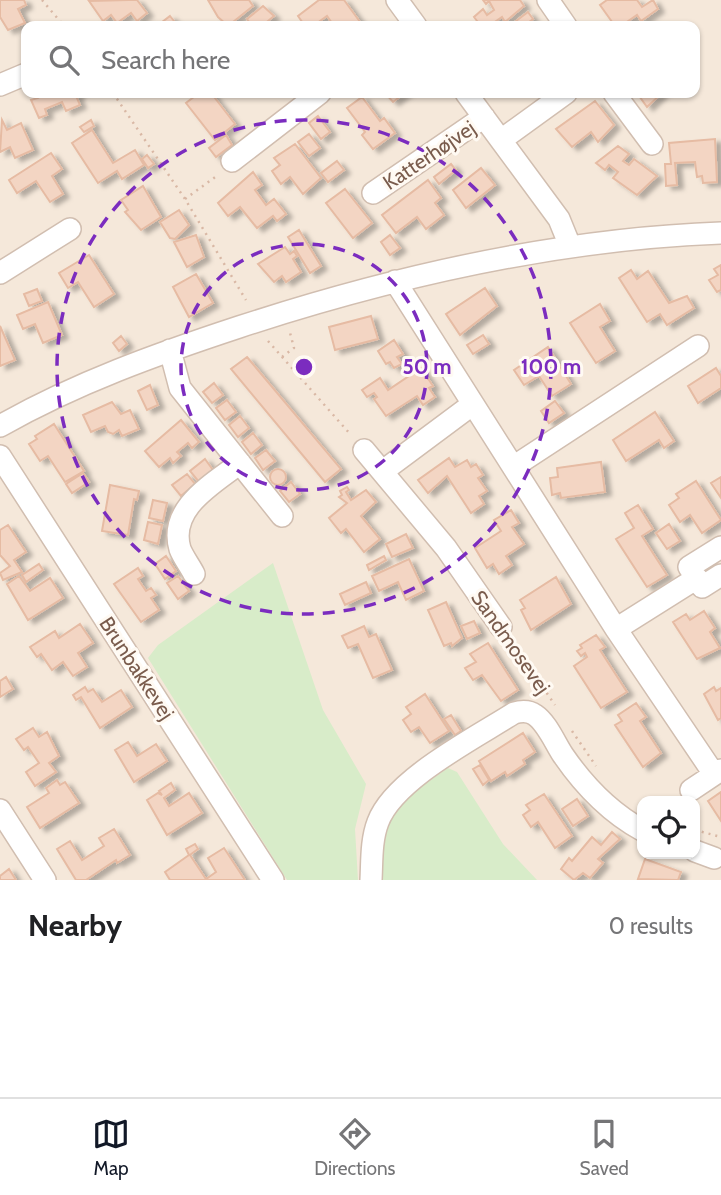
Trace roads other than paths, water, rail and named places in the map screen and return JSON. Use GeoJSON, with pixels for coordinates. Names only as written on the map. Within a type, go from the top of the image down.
{"type":"FeatureCollection","features":[{"type":"Feature","properties":{"kind":"street"},"geometry":{"type":"LineString","coordinates":[[397,0],[410,21]]}},
{"type":"Feature","properties":{"kind":"street"},"geometry":{"type":"LineString","coordinates":[[548,0],[563,21]]}},
{"type":"Feature","properties":{"kind":"street"},"geometry":{"type":"LineString","coordinates":[[0,85],[21,76]]}},
{"type":"Feature","properties":{"kind":"street"},"geometry":{"type":"LineString","coordinates":[[232,161],[314,98]]}},
{"type":"Feature","properties":{"kind":"street","name":"Katterhøjvej"},"geometry":{"type":"LineString","coordinates":[[470,98],[559,219],[570,246]]}},
{"type":"Feature","properties":{"kind":"street","name":"Katterhøjvej"},"geometry":{"type":"LineString","coordinates":[[502,140],[559,98]]}},
{"type":"Feature","properties":{"kind":"street"},"geometry":{"type":"LineString","coordinates":[[618,98],[652,144]]}},
{"type":"Feature","properties":{"kind":"street","name":"Katterhøjvej"},"geometry":{"type":"LineString","coordinates":[[373,193],[484,117]]}},
{"type":"Feature","properties":{"kind":"street"},"geometry":{"type":"LineString","coordinates":[[0,273],[70,229]]}},
{"type":"Feature","properties":{"kind":"street"},"geometry":{"type":"LineString","coordinates":[[0,426],[88,382],[170,350],[284,312],[395,281],[570,246],[721,233]]}},
{"type":"Feature","properties":{"kind":"street"},"geometry":{"type":"LineString","coordinates":[[395,281],[617,629],[718,772],[691,790]]}},
{"type":"Feature","properties":{"kind":"street"},"geometry":{"type":"LineString","coordinates":[[513,467],[698,346]]}},
{"type":"Feature","properties":{"kind":"street"},"geometry":{"type":"LineString","coordinates":[[170,350],[180,388],[282,516]]}},
{"type":"Feature","properties":{"kind":"street"},"geometry":{"type":"LineString","coordinates":[[383,471],[473,404]]}},
{"type":"Feature","properties":{"kind":"street","name":"Sandmosevej"},"geometry":{"type":"LineString","coordinates":[[364,450],[446,548],[501,627]]}},
{"type":"Feature","properties":{"kind":"street","name":"Brunbakkevej"},"geometry":{"type":"LineString","coordinates":[[0,456],[273,880]]}},
{"type":"Feature","properties":{"kind":"street"},"geometry":{"type":"LineString","coordinates":[[194,574],[180,549],[179,530],[182,517],[190,502],[240,463]]}},
{"type":"Feature","properties":{"kind":"street"},"geometry":{"type":"LineString","coordinates":[[721,547],[690,567],[702,587],[721,575]]}},
{"type":"Feature","properties":{"kind":"street"},"geometry":{"type":"LineString","coordinates":[[617,629],[697,578]]}},
{"type":"Feature","properties":{"kind":"street"},"geometry":{"type":"LineString","coordinates":[[372,880],[373,841],[377,823],[395,793],[514,713],[523,711],[537,716],[579,778],[599,799],[623,820],[637,827]]}},
{"type":"Feature","properties":{"kind":"street"},"geometry":{"type":"LineString","coordinates":[[0,810],[46,880]]}}]}
